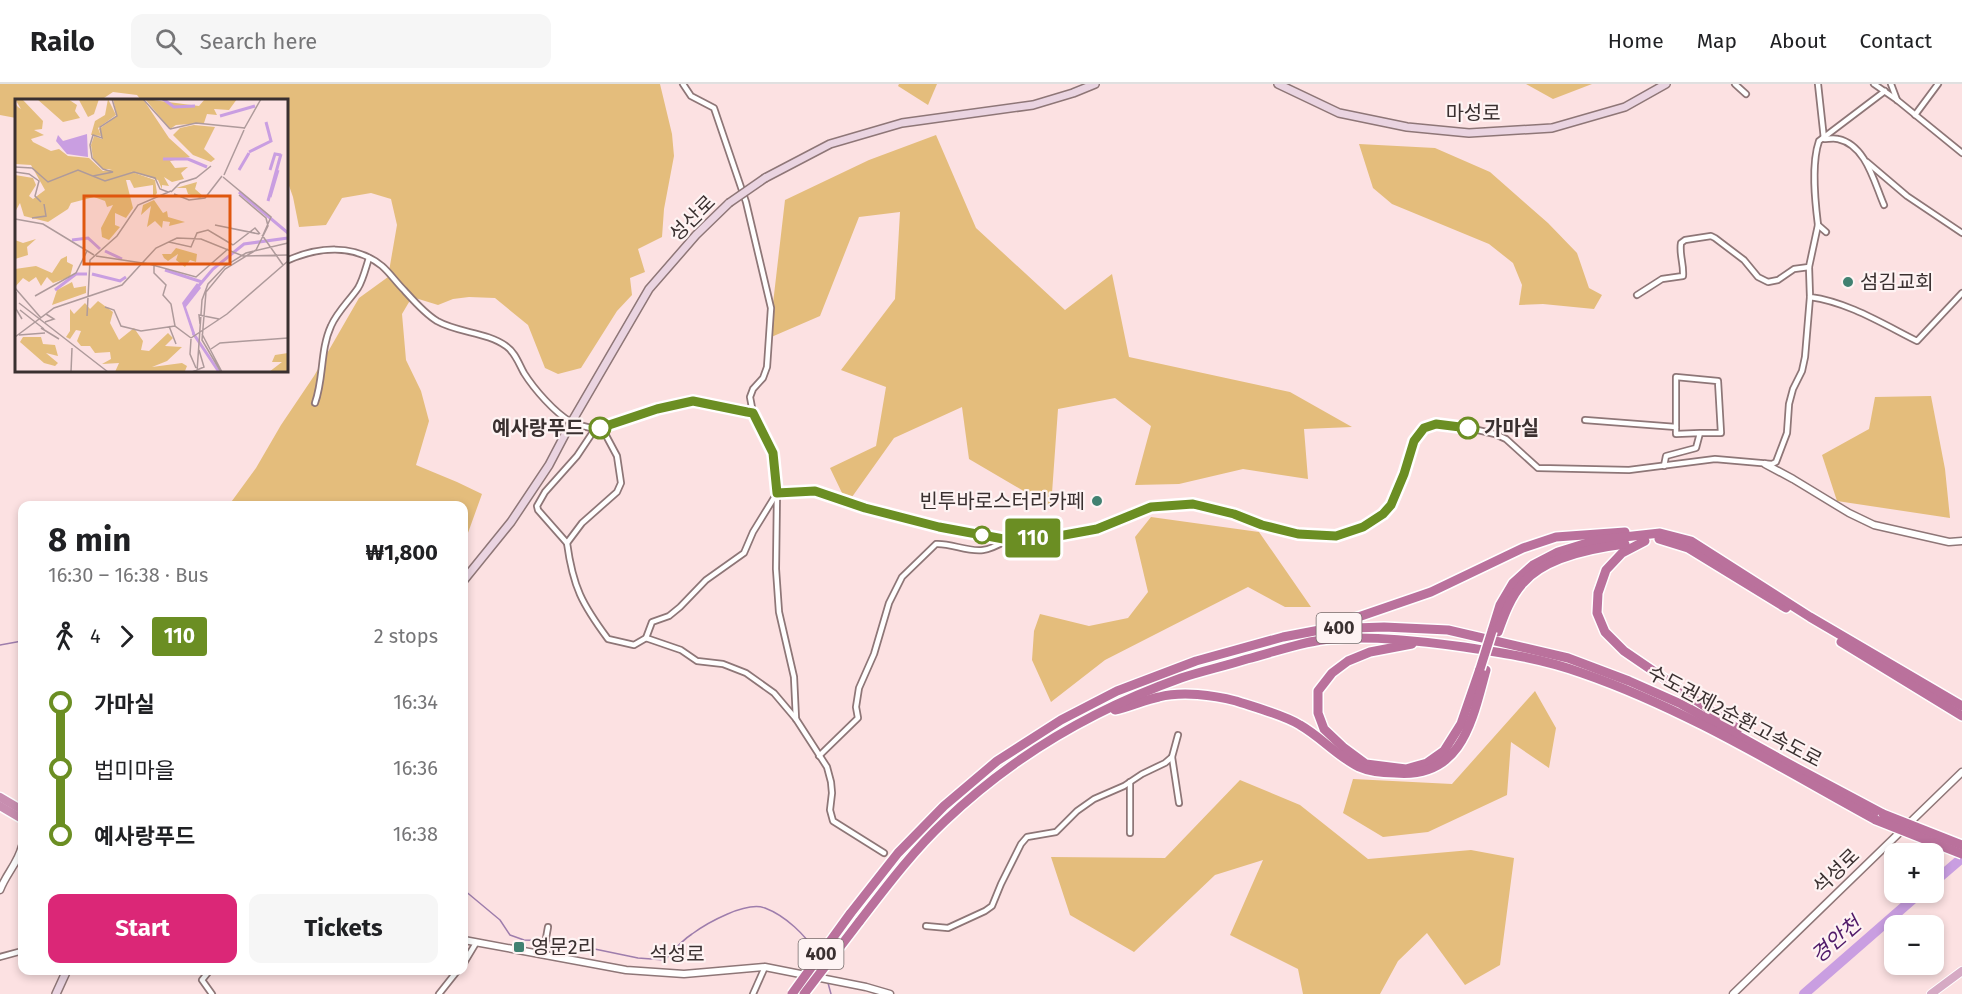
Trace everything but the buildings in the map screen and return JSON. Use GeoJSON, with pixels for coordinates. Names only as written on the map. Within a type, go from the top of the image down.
{"type":"FeatureCollection","features":[{"type":"Feature","properties":{"kind":"highway"},"geometry":{"type":"LineString","coordinates":[[1329,628],[1431,592],[1523,548],[1556,537],[1616,532],[1660,534],[1691,541],[1810,617],[1962,706]]}},
{"type":"Feature","properties":{"kind":"highway"},"geometry":{"type":"LineString","coordinates":[[1104,710],[1118,710],[1160,696],[1175,694],[1233,700],[1299,724],[1333,751],[1361,768],[1409,775],[1432,769],[1448,760],[1464,738],[1495,632],[1500,605],[1513,583],[1533,565],[1558,552],[1598,540],[1660,534]]}},
{"type":"Feature","properties":{"kind":"highway"},"geometry":{"type":"LineString","coordinates":[[1495,632],[1523,582],[1547,564],[1587,550],[1660,539],[1688,549],[1962,716]]}},
{"type":"Feature","properties":{"kind":"highway"},"geometry":{"type":"LineString","coordinates":[[1645,541],[1622,553],[1606,570],[1598,593],[1597,614],[1605,632],[1624,651],[1722,719],[1784,758],[1791,765]]}},
{"type":"Feature","properties":{"kind":"highway","name":"수도권제2순환고속도로"},"geometry":{"type":"LineString","coordinates":[[792,994],[898,853],[944,806],[997,761],[1061,720],[1117,691],[1196,662],[1283,637],[1329,628],[1384,627],[1448,630],[1568,658],[1681,704],[1880,817],[1962,845]]}},
{"type":"Feature","properties":{"kind":"highway","name":"수도권제2순환고속도로"},"geometry":{"type":"LineString","coordinates":[[804,994],[905,862],[964,804],[1027,755],[1104,710],[1183,678],[1310,642],[1361,639],[1425,642],[1510,654],[1582,673],[1681,714],[1880,817],[1962,854]]}},
{"type":"Feature","properties":{"kind":"highway"},"geometry":{"type":"LineString","coordinates":[[1425,642],[1370,652],[1348,661],[1332,673],[1318,692],[1318,713],[1324,729],[1366,764],[1406,768],[1427,763],[1444,751],[1461,723],[1483,669]]}},
{"type":"Feature","properties":{"kind":"highway"},"geometry":{"type":"LineString","coordinates":[[0,797],[18,808]]}},
{"type":"Feature","properties":{"kind":"highway"},"geometry":{"type":"LineString","coordinates":[[0,806],[18,817]]}},
{"type":"Feature","properties":{"kind":"main road","name":"성산로"},"geometry":{"type":"LineString","coordinates":[[468,575],[511,522],[549,465],[571,422],[649,289],[696,235],[729,203],[765,178],[830,144],[902,123],[1033,105],[1095,84]]}},
{"type":"Feature","properties":{"kind":"main road","name":"마성로"},"geometry":{"type":"LineString","coordinates":[[1278,84],[1338,113],[1407,127],[1469,133],[1552,128],[1626,107],[1666,84]]}},
{"type":"Feature","properties":{"kind":"main road"},"geometry":{"type":"LineString","coordinates":[[1931,994],[1962,972]]}},
{"type":"Feature","properties":{"kind":"main road"},"geometry":{"type":"LineString","coordinates":[[56,994],[65,975]]}},
{"type":"Feature","properties":{"kind":"street"},"geometry":{"type":"LineString","coordinates":[[683,84],[691,96],[714,108],[746,202],[771,308],[767,367],[763,378],[753,388],[750,396],[753,413],[773,453],[777,493],[776,569],[779,612],[794,677],[796,719]]}},
{"type":"Feature","properties":{"kind":"street"},"geometry":{"type":"LineString","coordinates":[[1735,84],[1746,94]]}},
{"type":"Feature","properties":{"kind":"street"},"geometry":{"type":"LineString","coordinates":[[1818,84],[1824,139]]}},
{"type":"Feature","properties":{"kind":"street"},"geometry":{"type":"LineString","coordinates":[[1874,84],[1962,153]]}},
{"type":"Feature","properties":{"kind":"street"},"geometry":{"type":"LineString","coordinates":[[1891,84],[1897,100]]}},
{"type":"Feature","properties":{"kind":"street"},"geometry":{"type":"LineString","coordinates":[[1915,115],[1938,84]]}},
{"type":"Feature","properties":{"kind":"street"},"geometry":{"type":"LineString","coordinates":[[777,493],[815,491],[865,508],[939,527],[1009,540],[1048,538],[1097,529],[1151,507],[1193,504],[1298,534],[1336,536],[1363,527],[1383,514],[1391,505],[1417,435],[1424,428],[1436,424],[1495,434],[1506,439],[1538,468],[1629,470],[1715,459],[1765,464],[1776,462],[1787,433],[1789,404],[1793,389],[1802,371],[1805,357],[1810,297],[1809,267],[1818,225],[1816,156],[1819,141],[1885,91]]}},
{"type":"Feature","properties":{"kind":"street"},"geometry":{"type":"LineString","coordinates":[[1824,139],[1838,139],[1852,145],[1865,160],[1908,196],[1962,233]]}},
{"type":"Feature","properties":{"kind":"street"},"geometry":{"type":"LineString","coordinates":[[1865,160],[1884,205]]}},
{"type":"Feature","properties":{"kind":"street"},"geometry":{"type":"LineString","coordinates":[[1818,225],[1826,232]]}},
{"type":"Feature","properties":{"kind":"street"},"geometry":{"type":"LineString","coordinates":[[1637,295],[1662,279],[1683,276],[1679,250],[1681,243],[1685,240],[1711,236],[1715,238],[1744,261],[1758,277],[1768,282],[1778,280],[1794,269],[1809,267]]}},
{"type":"Feature","properties":{"kind":"street"},"geometry":{"type":"LineString","coordinates":[[288,260],[322,250],[345,249],[369,258],[382,267],[423,311],[438,322],[495,340],[508,347],[526,375],[560,416],[571,422],[595,429],[602,428],[657,409],[693,401],[753,413]]}},
{"type":"Feature","properties":{"kind":"street"},"geometry":{"type":"LineString","coordinates":[[315,403],[320,391],[325,344],[331,326],[359,287],[369,258]]}},
{"type":"Feature","properties":{"kind":"street"},"geometry":{"type":"LineString","coordinates":[[1810,297],[1825,299],[1861,313],[1917,341],[1962,293]]}},
{"type":"Feature","properties":{"kind":"street"},"geometry":{"type":"LineString","coordinates":[[1676,377],[1718,381],[1721,433],[1700,433],[1676,434],[1676,377]]}},
{"type":"Feature","properties":{"kind":"street"},"geometry":{"type":"LineString","coordinates":[[1585,420],[1676,427]]}},
{"type":"Feature","properties":{"kind":"street"},"geometry":{"type":"LineString","coordinates":[[567,543],[582,523],[617,492],[621,483],[617,456],[602,428]]}},
{"type":"Feature","properties":{"kind":"street"},"geometry":{"type":"LineString","coordinates":[[595,429],[577,456],[545,492],[537,506],[567,543],[570,569],[576,588],[586,610],[608,639],[634,645],[646,638],[652,622],[669,616],[706,580],[744,553],[753,532],[777,493]]}},
{"type":"Feature","properties":{"kind":"street"},"geometry":{"type":"LineString","coordinates":[[1664,466],[1666,456],[1696,448],[1700,433]]}},
{"type":"Feature","properties":{"kind":"street"},"geometry":{"type":"LineString","coordinates":[[1765,464],[1874,525],[1949,542],[1962,541]]}},
{"type":"Feature","properties":{"kind":"street"},"geometry":{"type":"LineString","coordinates":[[819,756],[858,718],[856,707],[859,688],[902,577],[936,544],[946,543],[980,551],[992,549],[1009,540]]}},
{"type":"Feature","properties":{"kind":"street"},"geometry":{"type":"LineString","coordinates":[[646,638],[681,650],[697,661],[723,664],[746,673],[774,693],[796,719],[827,767],[831,782],[830,810],[833,821],[884,853]]}},
{"type":"Feature","properties":{"kind":"street"},"geometry":{"type":"LineString","coordinates":[[1178,735],[1172,758],[1179,803]]}},
{"type":"Feature","properties":{"kind":"street"},"geometry":{"type":"LineString","coordinates":[[926,926],[948,928],[985,911],[992,906],[1021,844],[1027,837],[1056,832],[1077,811],[1094,799],[1172,758]]}},
{"type":"Feature","properties":{"kind":"street","name":"석성로"},"geometry":{"type":"LineString","coordinates":[[1733,994],[1962,772]]}},
{"type":"Feature","properties":{"kind":"street"},"geometry":{"type":"LineString","coordinates":[[1130,782],[1130,833]]}},
{"type":"Feature","properties":{"kind":"street"},"geometry":{"type":"LineString","coordinates":[[0,890],[6,876],[18,859]]}},
{"type":"Feature","properties":{"kind":"street"},"geometry":{"type":"LineString","coordinates":[[543,955],[548,927]]}},
{"type":"Feature","properties":{"kind":"street","name":"석성로"},"geometry":{"type":"LineString","coordinates":[[468,941],[626,970],[684,974],[765,967],[890,994]]}},
{"type":"Feature","properties":{"kind":"street"},"geometry":{"type":"LineString","coordinates":[[468,956],[476,942]]}},
{"type":"Feature","properties":{"kind":"street"},"geometry":{"type":"LineString","coordinates":[[0,957],[18,952]]}},
{"type":"Feature","properties":{"kind":"street"},"geometry":{"type":"LineString","coordinates":[[753,994],[765,967]]}},
{"type":"Feature","properties":{"kind":"street"},"geometry":{"type":"LineString","coordinates":[[206,975],[202,980],[213,994]]}},
{"type":"Feature","properties":{"kind":"street"},"geometry":{"type":"LineString","coordinates":[[440,994],[455,975]]}},
{"type":"Feature","properties":{"kind":"shaded area"},"geometry":{"type":"Polygon","coordinates":[[[0,84],[660,84],[672,134],[674,156],[664,209],[662,237],[638,249],[645,272],[630,278],[632,295],[617,311],[581,368],[558,374],[545,368],[528,325],[495,298],[469,297],[453,299],[438,305],[412,297],[402,314],[406,360],[421,391],[429,421],[416,465],[482,494],[468,533],[468,501],[232,501],[256,468],[314,376],[359,298],[388,277],[397,225],[391,199],[371,193],[342,198],[326,225],[299,227],[288,183],[288,99],[140,99],[137,95],[113,92],[102,99],[15,99],[15,118],[0,115],[0,84]]]}},
{"type":"Feature","properties":{"kind":"shaded area"},"geometry":{"type":"Polygon","coordinates":[[[899,84],[937,84],[928,105],[898,86],[899,84]]]}},
{"type":"Feature","properties":{"kind":"shaded area"},"geometry":{"type":"Polygon","coordinates":[[[1526,84],[1592,84],[1553,99],[1526,84]]]}},
{"type":"Feature","properties":{"kind":"shaded area"},"geometry":{"type":"Polygon","coordinates":[[[936,135],[976,228],[1065,310],[1112,274],[1129,357],[1290,392],[1352,427],[1304,429],[1308,479],[1243,469],[1179,484],[1135,485],[1151,426],[1115,398],[1058,409],[1051,507],[969,459],[962,407],[894,438],[852,497],[843,495],[830,468],[876,446],[886,387],[841,370],[895,299],[900,212],[859,217],[820,316],[769,338],[785,200],[869,160],[936,135]]]}},
{"type":"Feature","properties":{"kind":"shaded area"},"geometry":{"type":"Polygon","coordinates":[[[1359,144],[1435,148],[1490,172],[1548,223],[1577,253],[1589,288],[1602,295],[1594,309],[1543,304],[1519,305],[1522,285],[1513,263],[1489,244],[1392,204],[1373,188],[1359,144]]]}},
{"type":"Feature","properties":{"kind":"shaded area"},"geometry":{"type":"Polygon","coordinates":[[[1931,396],[1945,469],[1950,518],[1837,501],[1822,455],[1869,429],[1875,397],[1931,396]]]}},
{"type":"Feature","properties":{"kind":"shaded area"},"geometry":{"type":"Polygon","coordinates":[[[1151,517],[1259,532],[1311,607],[1285,607],[1248,587],[1105,660],[1051,702],[1032,660],[1034,631],[1040,614],[1089,626],[1128,618],[1148,592],[1135,537],[1151,517]]]}},
{"type":"Feature","properties":{"kind":"shaded area"},"geometry":{"type":"Polygon","coordinates":[[[1535,691],[1556,728],[1549,768],[1511,742],[1507,795],[1428,832],[1383,837],[1343,813],[1353,779],[1452,784],[1535,691]]]}},
{"type":"Feature","properties":{"kind":"shaded area"},"geometry":{"type":"Polygon","coordinates":[[[1240,780],[1300,805],[1368,859],[1471,850],[1514,858],[1500,965],[1465,985],[1427,933],[1398,961],[1380,994],[1303,994],[1298,969],[1230,935],[1263,860],[1215,875],[1134,952],[1070,915],[1051,857],[1165,858],[1240,780]]]}},
{"type":"Feature","properties":{"kind":"waterway"},"geometry":{"type":"LineString","coordinates":[[0,645],[18,642]]}},
{"type":"Feature","properties":{"kind":"waterway","name":"경안천"},"geometry":{"type":"LineString","coordinates":[[1944,873],[1962,858]]}},
{"type":"Feature","properties":{"kind":"waterway"},"geometry":{"type":"LineString","coordinates":[[468,893],[500,920],[510,935],[524,940],[556,941],[638,958],[665,960],[677,946],[707,924],[738,910],[757,907],[773,911],[788,921],[817,953]]}},
{"type":"Feature","properties":{"kind":"waterway","name":"경안천"},"geometry":{"type":"LineString","coordinates":[[1804,994],[1908,903]]}},
{"type":"Feature","properties":{"kind":"waterway"},"geometry":{"type":"LineString","coordinates":[[828,983],[831,994]]}},
{"type":"Feature","properties":{"kind":"bus line","name":"110"},"geometry":{"type":"LineString","coordinates":[[600,428],[657,409],[693,401],[753,413],[773,453],[777,493],[815,491],[865,508],[939,527],[1009,540],[1048,538],[1097,529],[1151,507],[1193,504],[1298,534],[1336,536],[1363,527],[1383,514],[1391,505],[1414,441],[1424,428],[1436,424],[1468,428]]}},
{"type":"Feature","properties":{"kind":"place","name":"섬김교회"},"geometry":{"type":"Point","coordinates":[1848,282]}},
{"type":"Feature","properties":{"kind":"place","name":"예사랑푸드"},"geometry":{"type":"Point","coordinates":[600,428]}},
{"type":"Feature","properties":{"kind":"place","name":"가마실"},"geometry":{"type":"Point","coordinates":[1468,428]}},
{"type":"Feature","properties":{"kind":"place","name":"빈투바로스터리카페"},"geometry":{"type":"Point","coordinates":[1097,501]}},
{"type":"Feature","properties":{"kind":"place","name":"영문2리"},"geometry":{"type":"Point","coordinates":[519,947]}}]}
